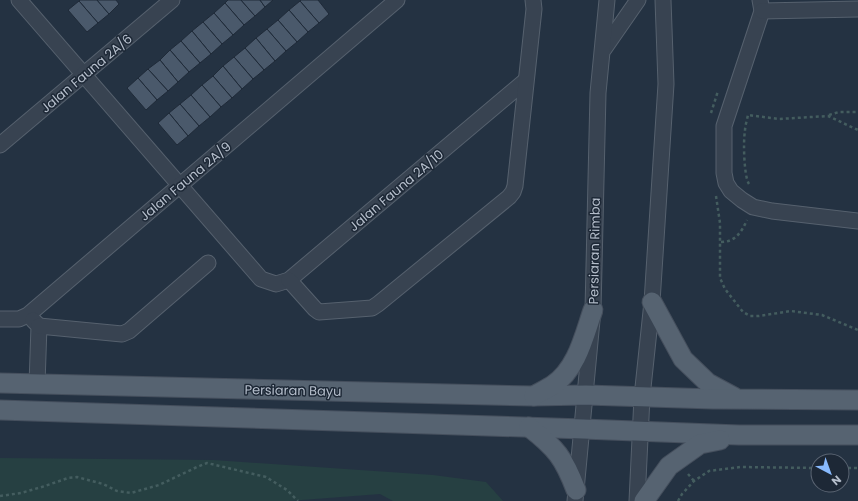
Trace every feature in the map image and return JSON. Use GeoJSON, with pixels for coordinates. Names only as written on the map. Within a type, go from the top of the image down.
{"type":"FeatureCollection","features":[{"type":"Feature","properties":{"kind":"main road"},"geometry":{"type":"LineString","coordinates":[[652,302],[683,359],[708,383],[735,398]]}},
{"type":"Feature","properties":{"kind":"main road"},"geometry":{"type":"LineString","coordinates":[[533,396],[554,385],[567,372],[578,354],[593,310]]}},
{"type":"Feature","properties":{"kind":"main road","name":"Persiaran Bayu"},"geometry":{"type":"LineString","coordinates":[[0,383],[533,396],[586,395],[858,400]]}},
{"type":"Feature","properties":{"kind":"main road"},"geometry":{"type":"LineString","coordinates":[[0,410],[739,435],[858,435]]}},
{"type":"Feature","properties":{"kind":"main road"},"geometry":{"type":"LineString","coordinates":[[529,427],[546,440],[558,453],[569,471],[576,496]]}},
{"type":"Feature","properties":{"kind":"main road"},"geometry":{"type":"LineString","coordinates":[[644,501],[669,466],[700,444],[739,435]]}},
{"type":"Feature","properties":{"kind":"street"},"geometry":{"type":"LineString","coordinates":[[19,0],[261,279],[276,284],[289,280],[319,312],[372,308],[509,197],[513,192],[515,186],[525,80],[534,9],[533,0]]}},
{"type":"Feature","properties":{"kind":"street","name":"Jalan Fauna 2A/6"},"geometry":{"type":"LineString","coordinates":[[0,145],[172,0]]}},
{"type":"Feature","properties":{"kind":"street","name":"Jalan Fauna 2A/9"},"geometry":{"type":"LineString","coordinates":[[28,315],[397,0]]}},
{"type":"Feature","properties":{"kind":"street","name":"Persiaran Rimba"},"geometry":{"type":"LineString","coordinates":[[576,496],[593,310],[598,93],[607,0]]}},
{"type":"Feature","properties":{"kind":"street"},"geometry":{"type":"LineString","coordinates":[[603,50],[638,0]]}},
{"type":"Feature","properties":{"kind":"street"},"geometry":{"type":"LineString","coordinates":[[637,501],[642,397],[652,302],[666,84],[663,0]]}},
{"type":"Feature","properties":{"kind":"street"},"geometry":{"type":"LineString","coordinates":[[858,9],[761,6],[724,126],[724,173],[726,182],[731,191],[742,200],[753,206],[772,211],[858,221]]}},
{"type":"Feature","properties":{"kind":"street","name":"Jalan Fauna 2A/10"},"geometry":{"type":"LineString","coordinates":[[289,280],[525,80]]}},
{"type":"Feature","properties":{"kind":"street"},"geometry":{"type":"LineString","coordinates":[[0,319],[19,319],[28,315],[39,326],[122,334],[128,331],[208,263]]}},
{"type":"Feature","properties":{"kind":"street"},"geometry":{"type":"LineString","coordinates":[[37,384],[39,326]]}},
{"type":"Feature","properties":{"kind":"path"},"geometry":{"type":"LineString","coordinates":[[720,242],[728,242],[736,238],[743,229],[758,194],[757,191],[751,188],[746,181],[744,132],[748,115],[779,119],[828,116],[839,112],[858,112]]}},
{"type":"Feature","properties":{"kind":"path"},"geometry":{"type":"LineString","coordinates":[[828,116],[858,130]]}},
{"type":"Feature","properties":{"kind":"path"},"geometry":{"type":"LineString","coordinates":[[0,496],[22,493],[68,478],[77,477],[103,484],[117,491],[131,493],[159,485],[207,463],[266,477],[286,490],[298,501]]}},
{"type":"Feature","properties":{"kind":"path"},"geometry":{"type":"LineString","coordinates":[[678,501],[682,494],[694,481],[709,471],[740,467],[810,468]]}},
{"type":"Feature","properties":{"kind":"green space"},"geometry":{"type":"Polygon","coordinates":[[[0,458],[214,460],[433,475],[486,482],[503,501],[393,501],[380,494],[289,501],[0,501],[0,458]]]}},
{"type":"Feature","properties":{"kind":"building"},"geometry":{"type":"Polygon","coordinates":[[[97,0],[109,14],[98,23],[79,1],[97,0]]]}},
{"type":"Feature","properties":{"kind":"building"},"geometry":{"type":"Polygon","coordinates":[[[97,0],[116,0],[119,4],[109,14],[97,0]]]}},
{"type":"Feature","properties":{"kind":"building"},"geometry":{"type":"Polygon","coordinates":[[[228,0],[241,0],[255,16],[244,25],[225,3],[228,0]]]}},
{"type":"Feature","properties":{"kind":"building"},"geometry":{"type":"Polygon","coordinates":[[[241,0],[260,0],[265,7],[255,16],[241,0]]]}},
{"type":"Feature","properties":{"kind":"building"},"geometry":{"type":"Polygon","coordinates":[[[260,0],[273,0],[265,7],[260,0]]]}},
{"type":"Feature","properties":{"kind":"building"},"geometry":{"type":"Polygon","coordinates":[[[318,0],[329,14],[319,23],[300,1],[318,0]]]}},
{"type":"Feature","properties":{"kind":"building"},"geometry":{"type":"Polygon","coordinates":[[[79,1],[98,23],[87,32],[68,10],[79,1]]]}},
{"type":"Feature","properties":{"kind":"building"},"geometry":{"type":"Polygon","coordinates":[[[300,1],[319,23],[308,32],[289,10],[300,1]]]}},
{"type":"Feature","properties":{"kind":"building"},"geometry":{"type":"Polygon","coordinates":[[[225,3],[244,25],[233,35],[214,13],[225,3]]]}},
{"type":"Feature","properties":{"kind":"building"},"geometry":{"type":"Polygon","coordinates":[[[289,10],[308,32],[297,42],[278,20],[289,10]]]}},
{"type":"Feature","properties":{"kind":"building"},"geometry":{"type":"Polygon","coordinates":[[[214,13],[233,35],[222,44],[203,22],[214,13]]]}},
{"type":"Feature","properties":{"kind":"building"},"geometry":{"type":"Polygon","coordinates":[[[278,20],[297,42],[286,51],[267,29],[278,20]]]}},
{"type":"Feature","properties":{"kind":"building"},"geometry":{"type":"Polygon","coordinates":[[[203,22],[222,44],[211,54],[192,31],[203,22]]]}},
{"type":"Feature","properties":{"kind":"building"},"geometry":{"type":"Polygon","coordinates":[[[267,29],[286,51],[275,61],[256,38],[267,29]]]}},
{"type":"Feature","properties":{"kind":"building"},"geometry":{"type":"Polygon","coordinates":[[[192,31],[211,54],[200,63],[181,41],[192,31]]]}},
{"type":"Feature","properties":{"kind":"building"},"geometry":{"type":"Polygon","coordinates":[[[256,38],[275,61],[264,70],[245,48],[256,38]]]}},
{"type":"Feature","properties":{"kind":"building"},"geometry":{"type":"Polygon","coordinates":[[[181,41],[200,63],[189,72],[170,50],[181,41]]]}},
{"type":"Feature","properties":{"kind":"building"},"geometry":{"type":"Polygon","coordinates":[[[245,48],[264,70],[253,79],[234,57],[245,48]]]}},
{"type":"Feature","properties":{"kind":"building"},"geometry":{"type":"Polygon","coordinates":[[[170,50],[189,72],[178,82],[160,60],[170,50]]]}},
{"type":"Feature","properties":{"kind":"building"},"geometry":{"type":"Polygon","coordinates":[[[234,57],[253,79],[242,89],[223,66],[234,57]]]}},
{"type":"Feature","properties":{"kind":"building"},"geometry":{"type":"Polygon","coordinates":[[[160,60],[178,82],[168,91],[148,69],[160,60]]]}},
{"type":"Feature","properties":{"kind":"building"},"geometry":{"type":"Polygon","coordinates":[[[223,66],[242,89],[232,98],[213,76],[223,66]]]}},
{"type":"Feature","properties":{"kind":"building"},"geometry":{"type":"Polygon","coordinates":[[[148,69],[168,91],[157,100],[138,78],[148,69]]]}},
{"type":"Feature","properties":{"kind":"building"},"geometry":{"type":"Polygon","coordinates":[[[213,76],[232,98],[221,107],[202,85],[213,76]]]}},
{"type":"Feature","properties":{"kind":"building"},"geometry":{"type":"Polygon","coordinates":[[[138,78],[157,100],[146,110],[127,88],[138,78]]]}},
{"type":"Feature","properties":{"kind":"building"},"geometry":{"type":"Polygon","coordinates":[[[202,85],[221,107],[210,117],[191,95],[202,85]]]}},
{"type":"Feature","properties":{"kind":"building"},"geometry":{"type":"Polygon","coordinates":[[[191,95],[210,117],[199,126],[180,104],[191,95]]]}},
{"type":"Feature","properties":{"kind":"building"},"geometry":{"type":"Polygon","coordinates":[[[180,104],[199,126],[188,136],[169,113],[180,104]]]}},
{"type":"Feature","properties":{"kind":"building"},"geometry":{"type":"Polygon","coordinates":[[[169,113],[188,136],[177,145],[158,123],[169,113]]]}}]}
